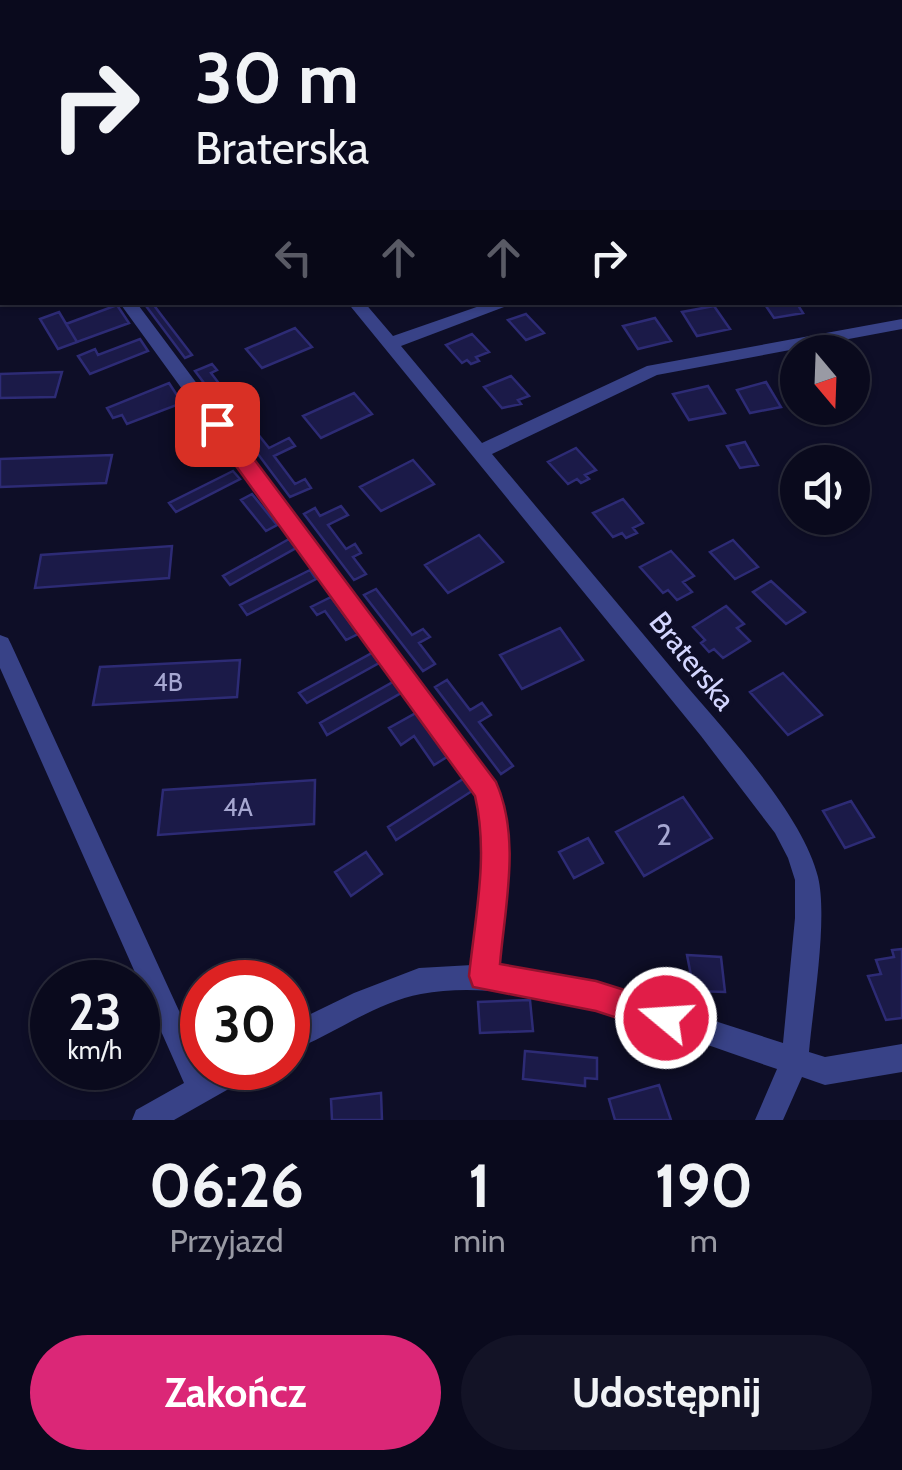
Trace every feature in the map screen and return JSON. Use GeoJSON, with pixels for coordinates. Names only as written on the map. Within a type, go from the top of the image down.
{"type":"FeatureCollection","features":[{"type":"Feature","properties":{"kind":"street"},"geometry":{"type":"LineString","coordinates":[[129,305],[487,791],[496,825],[496,855],[484,976]]}},
{"type":"Feature","properties":{"kind":"street","name":"Braterska"},"geometry":{"type":"LineString","coordinates":[[357,305],[708,729],[783,825],[799,854],[807,880],[808,918],[795,1060],[769,1120]]}},
{"type":"Feature","properties":{"kind":"street"},"geometry":{"type":"LineString","coordinates":[[388,344],[500,305]]}},
{"type":"Feature","properties":{"kind":"street"},"geometry":{"type":"LineString","coordinates":[[480,452],[653,370],[902,324]]}},
{"type":"Feature","properties":{"kind":"street"},"geometry":{"type":"LineString","coordinates":[[0,644],[180,1044]]}},
{"type":"Feature","properties":{"kind":"street"},"geometry":{"type":"LineString","coordinates":[[310,1028],[419,981],[484,976],[596,996],[825,1071],[902,1058]]}},
{"type":"Feature","properties":{"kind":"street"},"geometry":{"type":"LineString","coordinates":[[146,1120],[198,1090]]}},
{"type":"Feature","properties":{"kind":"building"},"geometry":{"type":"Polygon","coordinates":[[[117,305],[129,323],[77,342],[66,324],[117,305]]]}},
{"type":"Feature","properties":{"kind":"building"},"geometry":{"type":"Polygon","coordinates":[[[154,305],[192,355],[185,358],[146,306],[154,305]]]}},
{"type":"Feature","properties":{"kind":"building"},"geometry":{"type":"Polygon","coordinates":[[[798,305],[803,313],[774,318],[766,306],[798,305]]]}},
{"type":"Feature","properties":{"kind":"building"},"geometry":{"type":"Polygon","coordinates":[[[714,306],[730,329],[697,336],[682,312],[714,306]]]}},
{"type":"Feature","properties":{"kind":"building"},"geometry":{"type":"Polygon","coordinates":[[[59,312],[77,342],[58,349],[40,319],[59,312]]]}},
{"type":"Feature","properties":{"kind":"building"},"geometry":{"type":"Polygon","coordinates":[[[526,314],[544,333],[526,340],[508,320],[526,314]]]}},
{"type":"Feature","properties":{"kind":"building"},"geometry":{"type":"Polygon","coordinates":[[[655,318],[671,341],[638,349],[623,326],[655,318]]]}},
{"type":"Feature","properties":{"kind":"building"},"geometry":{"type":"Polygon","coordinates":[[[295,328],[312,347],[262,368],[246,349],[295,328]]]}},
{"type":"Feature","properties":{"kind":"building"},"geometry":{"type":"Polygon","coordinates":[[[472,334],[489,352],[476,357],[479,361],[462,363],[446,345],[472,334]]]}},
{"type":"Feature","properties":{"kind":"building"},"geometry":{"type":"Polygon","coordinates":[[[140,339],[148,351],[90,374],[78,356],[95,349],[98,355],[140,339]]]}},
{"type":"Feature","properties":{"kind":"building"},"geometry":{"type":"Polygon","coordinates":[[[212,364],[217,370],[211,373],[246,419],[235,424],[195,371],[212,364]]]}},
{"type":"Feature","properties":{"kind":"building"},"geometry":{"type":"Polygon","coordinates":[[[62,372],[55,397],[0,398],[0,374],[62,372]]]}},
{"type":"Feature","properties":{"kind":"building"},"geometry":{"type":"Polygon","coordinates":[[[511,376],[529,396],[518,400],[521,404],[502,408],[484,387],[511,376]]]}},
{"type":"Feature","properties":{"kind":"building"},"geometry":{"type":"Polygon","coordinates":[[[766,382],[780,407],[750,413],[737,390],[766,382]]]}},
{"type":"Feature","properties":{"kind":"building"},"geometry":{"type":"Polygon","coordinates":[[[169,383],[182,403],[127,424],[122,415],[113,418],[107,408],[169,383]]]}},
{"type":"Feature","properties":{"kind":"building"},"geometry":{"type":"Polygon","coordinates":[[[708,386],[725,413],[689,420],[673,394],[708,386]]]}},
{"type":"Feature","properties":{"kind":"building"},"geometry":{"type":"Polygon","coordinates":[[[354,393],[372,414],[321,438],[303,416],[354,393]]]}},
{"type":"Feature","properties":{"kind":"building"},"geometry":{"type":"Polygon","coordinates":[[[257,433],[269,448],[289,438],[295,446],[274,456],[295,484],[305,479],[311,488],[290,497],[246,438],[257,433]]]}},
{"type":"Feature","properties":{"kind":"building"},"geometry":{"type":"Polygon","coordinates":[[[745,442],[758,465],[740,468],[727,446],[745,442]]]}},
{"type":"Feature","properties":{"kind":"building"},"geometry":{"type":"Polygon","coordinates":[[[576,448],[596,470],[585,475],[589,479],[581,483],[577,479],[568,484],[548,462],[576,448]]]}},
{"type":"Feature","properties":{"kind":"building"},"geometry":{"type":"Polygon","coordinates":[[[112,455],[106,483],[0,487],[0,459],[112,455]]]}},
{"type":"Feature","properties":{"kind":"building"},"geometry":{"type":"Polygon","coordinates":[[[413,460],[434,484],[381,511],[360,487],[413,460]]]}},
{"type":"Feature","properties":{"kind":"building"},"geometry":{"type":"Polygon","coordinates":[[[233,471],[240,479],[176,512],[169,503],[233,471]]]}},
{"type":"Feature","properties":{"kind":"building"},"geometry":{"type":"Polygon","coordinates":[[[252,494],[277,525],[266,531],[241,500],[252,494]]]}},
{"type":"Feature","properties":{"kind":"building"},"geometry":{"type":"Polygon","coordinates":[[[623,499],[643,523],[633,528],[637,533],[626,538],[622,533],[613,537],[593,513],[623,499]]]}},
{"type":"Feature","properties":{"kind":"building"},"geometry":{"type":"Polygon","coordinates":[[[341,506],[348,515],[328,525],[346,549],[355,544],[361,553],[353,557],[366,574],[354,580],[304,514],[315,508],[320,516],[341,506]]]}},
{"type":"Feature","properties":{"kind":"building"},"geometry":{"type":"Polygon","coordinates":[[[479,535],[503,562],[448,593],[425,565],[479,535]]]}},
{"type":"Feature","properties":{"kind":"building"},"geometry":{"type":"Polygon","coordinates":[[[289,539],[296,548],[230,585],[223,576],[289,539]]]}},
{"type":"Feature","properties":{"kind":"building"},"geometry":{"type":"Polygon","coordinates":[[[733,540],[758,567],[735,579],[710,552],[733,540]]]}},
{"type":"Feature","properties":{"kind":"building"},"geometry":{"type":"Polygon","coordinates":[[[172,546],[169,578],[35,588],[41,555],[172,546]]]}},
{"type":"Feature","properties":{"kind":"building"},"geometry":{"type":"Polygon","coordinates":[[[671,551],[694,576],[683,582],[692,592],[677,600],[668,590],[663,593],[640,567],[671,551]]]}},
{"type":"Feature","properties":{"kind":"building"},"geometry":{"type":"Polygon","coordinates":[[[310,570],[316,579],[247,615],[240,605],[310,570]]]}},
{"type":"Feature","properties":{"kind":"building"},"geometry":{"type":"Polygon","coordinates":[[[771,581],[805,612],[786,624],[753,592],[771,581]]]}},
{"type":"Feature","properties":{"kind":"building"},"geometry":{"type":"Polygon","coordinates":[[[376,589],[412,635],[423,629],[430,637],[419,643],[435,664],[423,671],[364,595],[376,589]]]}},
{"type":"Feature","properties":{"kind":"building"},"geometry":{"type":"Polygon","coordinates":[[[331,597],[358,634],[346,640],[325,611],[317,615],[311,607],[331,597]]]}},
{"type":"Feature","properties":{"kind":"building"},"geometry":{"type":"Polygon","coordinates":[[[726,606],[744,624],[737,628],[750,641],[723,658],[714,649],[709,652],[701,643],[705,640],[693,627],[726,606]]]}},
{"type":"Feature","properties":{"kind":"building"},"geometry":{"type":"Polygon","coordinates":[[[560,628],[583,660],[522,689],[500,655],[560,628]]]}},
{"type":"Feature","properties":{"kind":"building"},"geometry":{"type":"Polygon","coordinates":[[[372,653],[379,663],[307,703],[299,693],[372,653]]]}},
{"type":"Feature","properties":{"kind":"building"},"geometry":{"type":"Polygon","coordinates":[[[240,660],[237,697],[93,705],[100,667],[240,660]]]}},
{"type":"Feature","properties":{"kind":"building"},"geometry":{"type":"Polygon","coordinates":[[[783,673],[822,715],[788,735],[750,692],[783,673]]]}},
{"type":"Feature","properties":{"kind":"building"},"geometry":{"type":"Polygon","coordinates":[[[447,680],[470,710],[482,703],[491,715],[479,722],[513,766],[501,774],[435,687],[447,680]]]}},
{"type":"Feature","properties":{"kind":"building"},"geometry":{"type":"Polygon","coordinates":[[[393,682],[401,693],[327,735],[320,723],[393,682]]]}},
{"type":"Feature","properties":{"kind":"building"},"geometry":{"type":"Polygon","coordinates":[[[416,713],[447,757],[434,765],[414,736],[401,745],[389,728],[416,713]]]}},
{"type":"Feature","properties":{"kind":"building"},"geometry":{"type":"Polygon","coordinates":[[[463,779],[472,791],[396,840],[388,827],[463,779]]]}},
{"type":"Feature","properties":{"kind":"building"},"geometry":{"type":"Polygon","coordinates":[[[315,780],[314,824],[158,835],[163,790],[315,780]]]}},
{"type":"Feature","properties":{"kind":"building"},"geometry":{"type":"Polygon","coordinates":[[[683,797],[712,838],[644,876],[616,832],[683,797]]]}},
{"type":"Feature","properties":{"kind":"building"},"geometry":{"type":"Polygon","coordinates":[[[851,801],[874,837],[845,848],[823,811],[851,801]]]}},
{"type":"Feature","properties":{"kind":"building"},"geometry":{"type":"Polygon","coordinates":[[[588,838],[603,863],[574,878],[559,852],[588,838]]]}},
{"type":"Feature","properties":{"kind":"building"},"geometry":{"type":"Polygon","coordinates":[[[366,852],[382,874],[351,896],[335,872],[366,852]]]}},
{"type":"Feature","properties":{"kind":"building"},"geometry":{"type":"Polygon","coordinates":[[[902,949],[902,1018],[886,1020],[868,976],[881,974],[876,960],[894,957],[892,950],[902,949]]]}},
{"type":"Feature","properties":{"kind":"building"},"geometry":{"type":"Polygon","coordinates":[[[687,955],[721,957],[725,992],[694,991],[687,955]]]}},
{"type":"Feature","properties":{"kind":"building"},"geometry":{"type":"Polygon","coordinates":[[[530,1000],[533,1031],[480,1033],[478,1002],[530,1000]]]}},
{"type":"Feature","properties":{"kind":"building"},"geometry":{"type":"Polygon","coordinates":[[[525,1051],[597,1058],[597,1079],[585,1078],[585,1086],[523,1079],[525,1051]]]}},
{"type":"Feature","properties":{"kind":"building"},"geometry":{"type":"Polygon","coordinates":[[[659,1085],[671,1120],[615,1120],[609,1099],[659,1085]]]}},
{"type":"Feature","properties":{"kind":"building"},"geometry":{"type":"Polygon","coordinates":[[[381,1093],[382,1120],[332,1120],[331,1099],[381,1093]]]}},
{"type":"Feature","properties":{"kind":"route"},"geometry":{"type":"LineString","coordinates":[[217,424],[487,791],[496,825],[496,855],[484,976],[596,996],[666,1018]]}}]}
